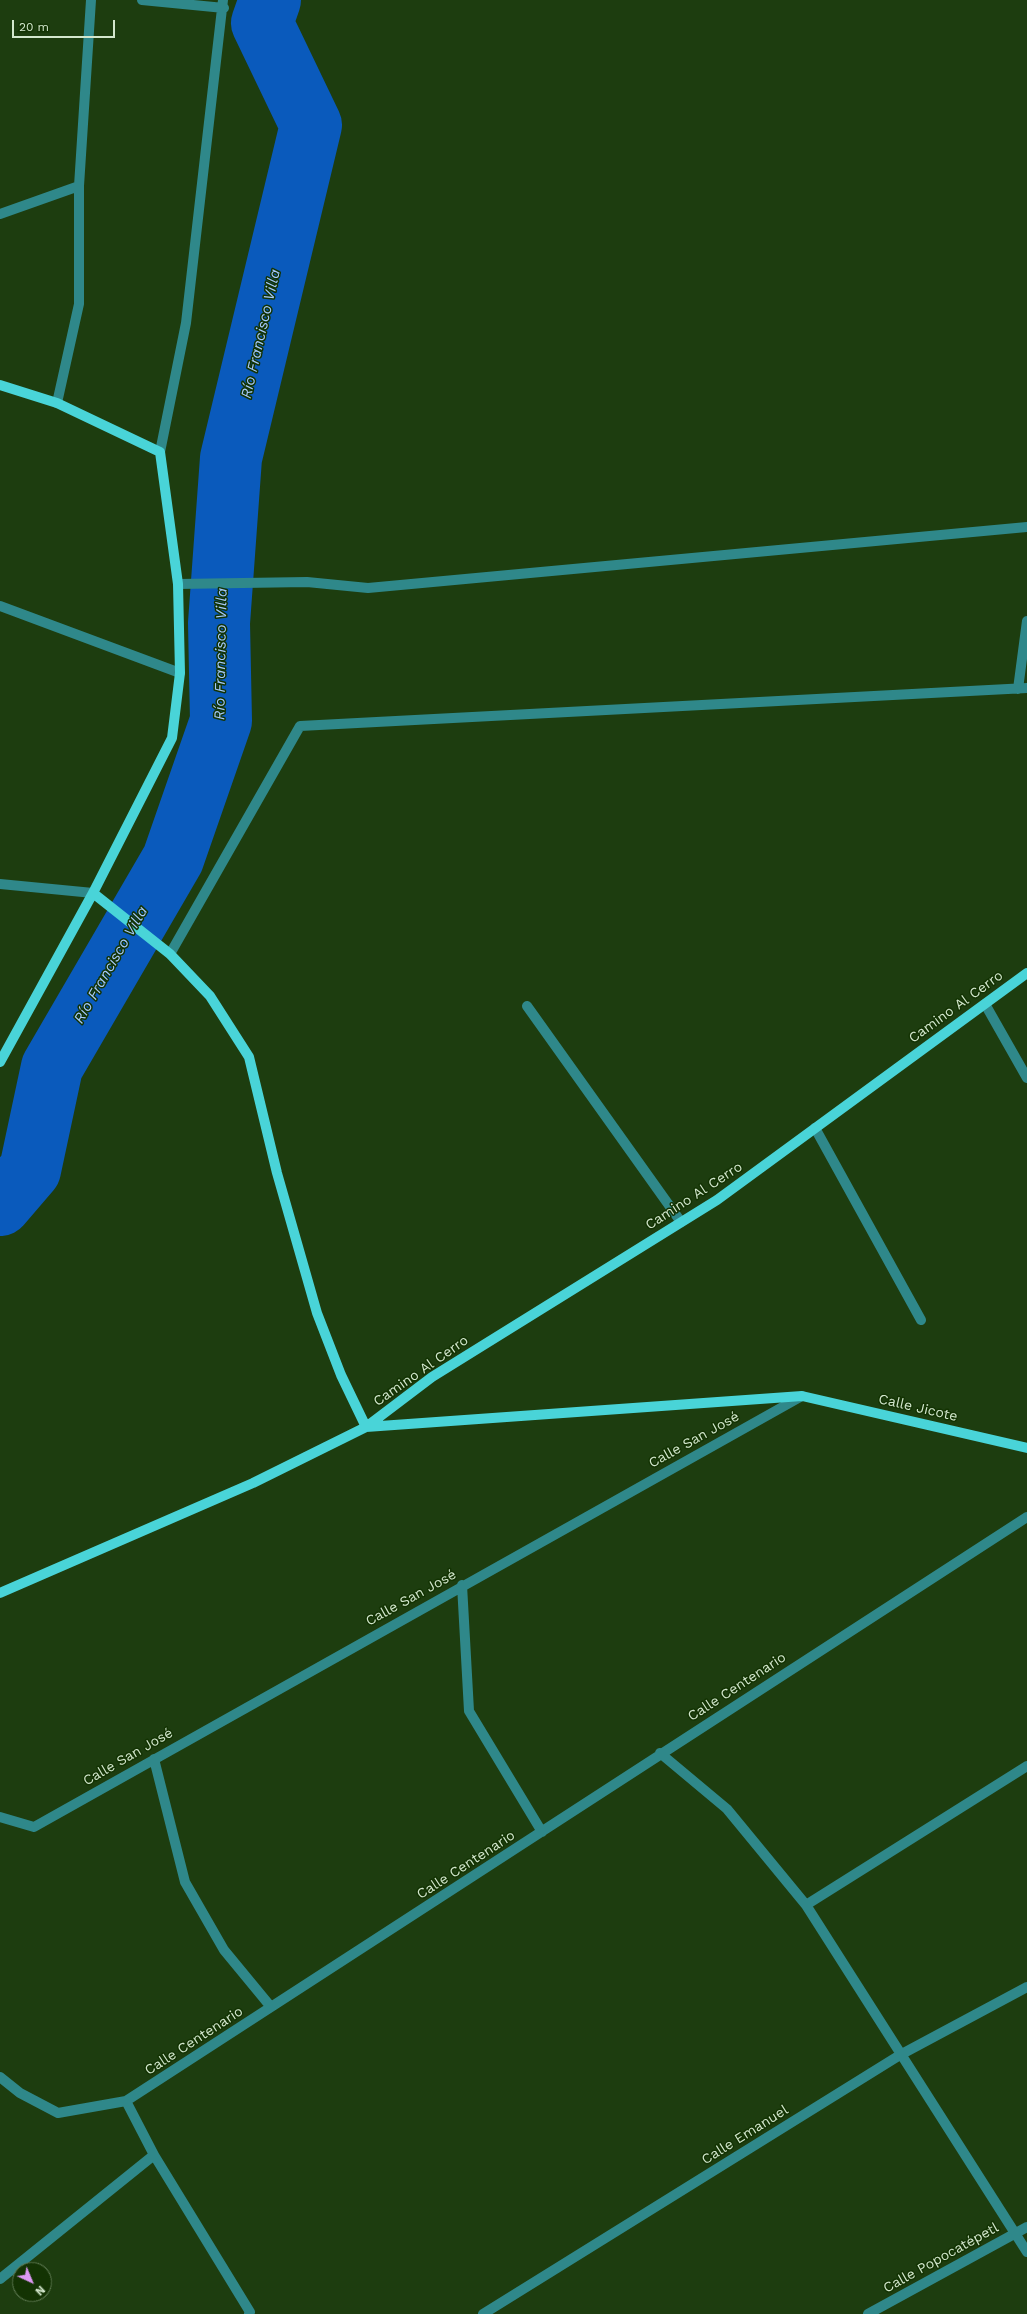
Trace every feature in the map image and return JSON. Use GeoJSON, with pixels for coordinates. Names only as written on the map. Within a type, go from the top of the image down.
{"type":"FeatureCollection","features":[{"type":"Feature","properties":{"kind":"main road"},"geometry":{"type":"LineString","coordinates":[[0,385],[56,403],[160,452],[178,584],[180,673],[172,738],[93,893],[0,1062]]}},
{"type":"Feature","properties":{"kind":"main road"},"geometry":{"type":"LineString","coordinates":[[0,1593],[253,1483],[366,1427],[341,1376],[317,1313],[277,1173],[249,1057],[210,996],[170,954],[93,893]]}},
{"type":"Feature","properties":{"kind":"main road","name":"Camino Al Cerro"},"geometry":{"type":"LineString","coordinates":[[366,1427],[432,1378],[717,1200],[1027,973]]}},
{"type":"Feature","properties":{"kind":"main road","name":"Calle Jicote"},"geometry":{"type":"LineString","coordinates":[[366,1427],[802,1396],[1027,1448]]}},
{"type":"Feature","properties":{"kind":"street"},"geometry":{"type":"LineString","coordinates":[[56,403],[79,304],[79,186],[91,0]]}},
{"type":"Feature","properties":{"kind":"street"},"geometry":{"type":"LineString","coordinates":[[142,0],[224,4],[186,323],[160,452]]}},
{"type":"Feature","properties":{"kind":"street"},"geometry":{"type":"LineString","coordinates":[[0,214],[79,186]]}},
{"type":"Feature","properties":{"kind":"street"},"geometry":{"type":"LineString","coordinates":[[178,584],[306,582],[368,588],[1027,527]]}},
{"type":"Feature","properties":{"kind":"street"},"geometry":{"type":"LineString","coordinates":[[0,606],[180,673]]}},
{"type":"Feature","properties":{"kind":"street"},"geometry":{"type":"LineString","coordinates":[[170,954],[300,726],[1023,688],[1027,621]]}},
{"type":"Feature","properties":{"kind":"street"},"geometry":{"type":"LineString","coordinates":[[0,884],[93,893]]}},
{"type":"Feature","properties":{"kind":"street"},"geometry":{"type":"LineString","coordinates":[[985,1004],[1027,1078]]}},
{"type":"Feature","properties":{"kind":"street"},"geometry":{"type":"LineString","coordinates":[[527,1006],[681,1222]]}},
{"type":"Feature","properties":{"kind":"street"},"geometry":{"type":"LineString","coordinates":[[815,1128],[921,1320]]}},
{"type":"Feature","properties":{"kind":"street","name":"Calle San José"},"geometry":{"type":"LineString","coordinates":[[0,1817],[34,1827],[462,1585],[802,1396]]}},
{"type":"Feature","properties":{"kind":"street","name":"Calle Centenario"},"geometry":{"type":"LineString","coordinates":[[126,2102],[542,1832],[660,1753],[1027,1517]]}},
{"type":"Feature","properties":{"kind":"street"},"geometry":{"type":"LineString","coordinates":[[462,1585],[470,1710],[542,1832]]}},
{"type":"Feature","properties":{"kind":"street"},"geometry":{"type":"LineString","coordinates":[[660,1753],[727,1809],[806,1905],[900,2055],[1027,2252]]}},
{"type":"Feature","properties":{"kind":"street"},"geometry":{"type":"LineString","coordinates":[[154,1759],[185,1882],[224,1950],[271,2007]]}},
{"type":"Feature","properties":{"kind":"street"},"geometry":{"type":"LineString","coordinates":[[806,1905],[1027,1766]]}},
{"type":"Feature","properties":{"kind":"street","name":"Calle Emanuel"},"geometry":{"type":"LineString","coordinates":[[482,2314],[900,2055],[1027,1987]]}},
{"type":"Feature","properties":{"kind":"street"},"geometry":{"type":"LineString","coordinates":[[0,2077],[20,2093],[58,2114],[126,2102],[154,2155],[250,2312],[249,2314]]}},
{"type":"Feature","properties":{"kind":"street"},"geometry":{"type":"LineString","coordinates":[[0,2279],[154,2155]]}},
{"type":"Feature","properties":{"kind":"street","name":"Calle Popocatépetl"},"geometry":{"type":"LineString","coordinates":[[868,2314],[1027,2227]]}},
{"type":"Feature","properties":{"kind":"waterway","name":"Río Francisco Villa"},"geometry":{"type":"LineString","coordinates":[[0,1205],[30,1170],[52,1067],[173,859],[221,721],[219,623],[231,458],[311,125],[262,23],[270,0]]}}]}
